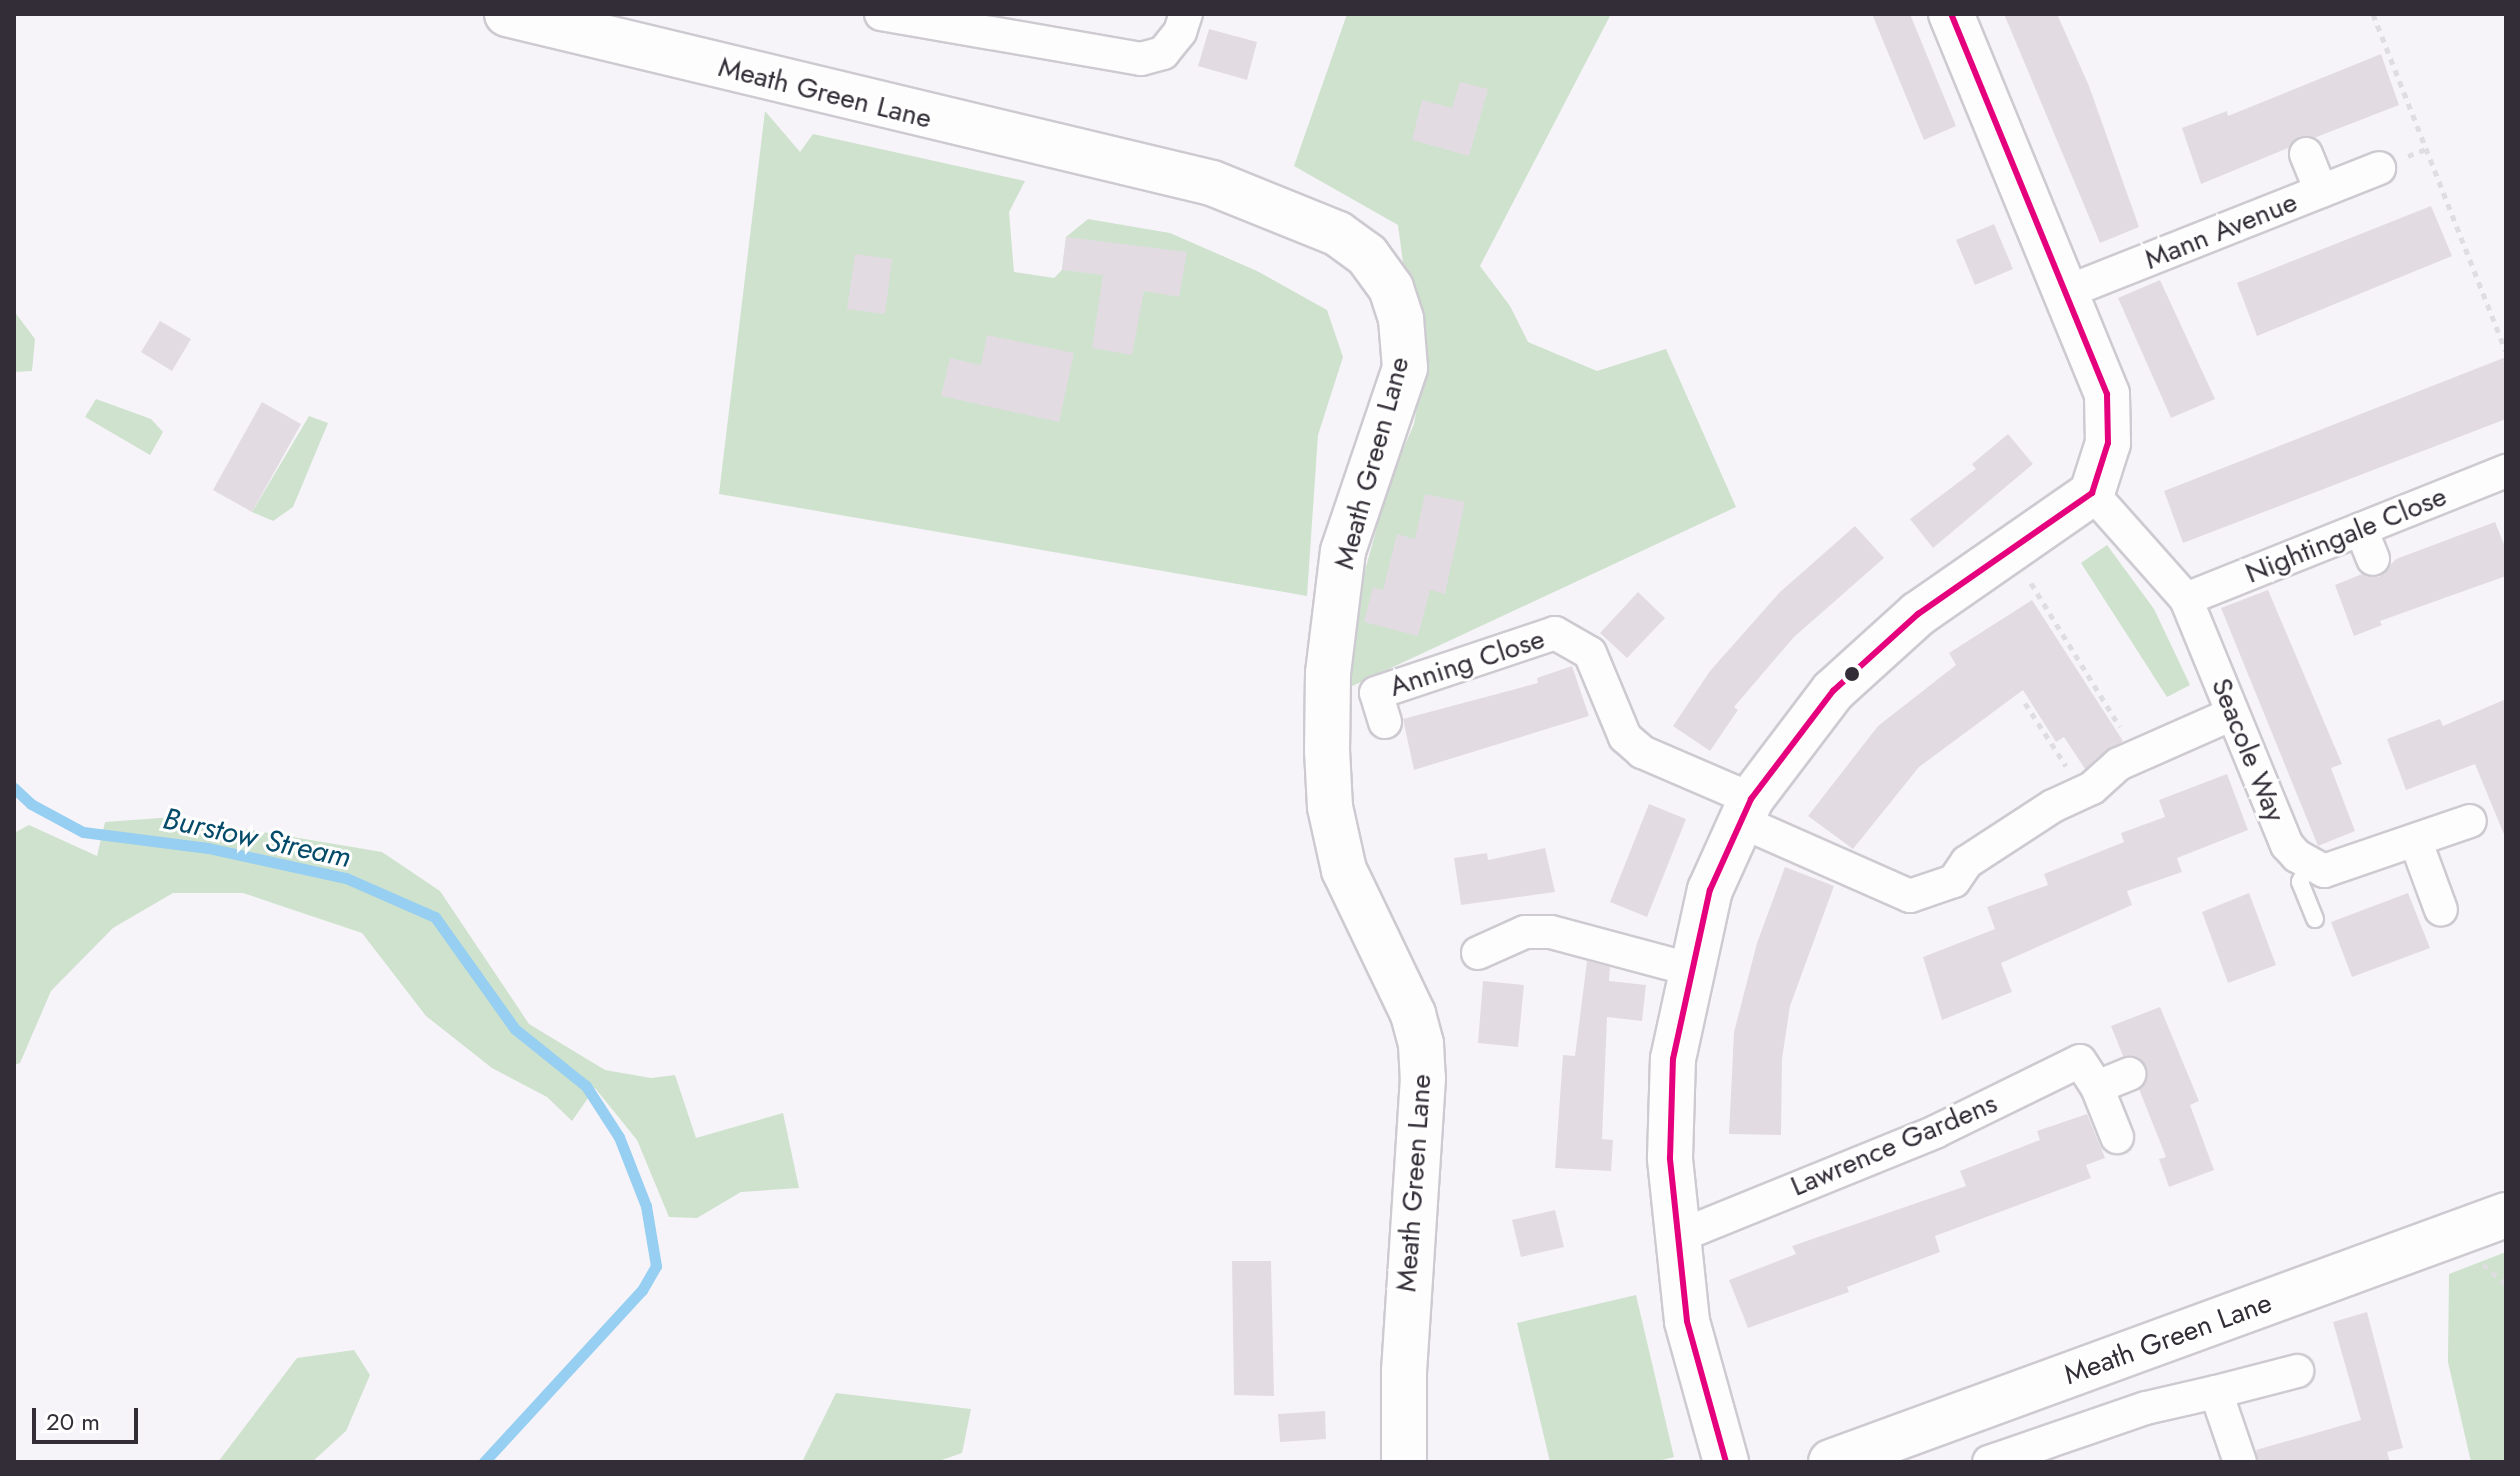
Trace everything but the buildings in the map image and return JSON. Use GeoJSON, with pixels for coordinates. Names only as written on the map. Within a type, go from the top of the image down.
{"type":"FeatureCollection","features":[{"type":"Feature","properties":{"kind":"street","name":"Meath Green Lane"},"geometry":{"type":"LineString","coordinates":[[507,14],[1212,183],[1338,234],[1367,255],[1391,288],[1401,319],[1405,368],[1343,551],[1328,673],[1327,750],[1330,807],[1344,870],[1413,1014],[1421,1044],[1404,1462]]}},
{"type":"Feature","properties":{"kind":"street"},"geometry":{"type":"LineString","coordinates":[[881,14],[940,20],[1141,59],[1163,53],[1180,32],[1186,14]]}},
{"type":"Feature","properties":{"kind":"street"},"geometry":{"type":"LineString","coordinates":[[1726,1462],[1687,1321],[1670,1158],[1673,1059],[1689,969],[1710,890],[1745,810],[1833,691],[1918,614],[2092,493],[2108,443],[2107,394],[1951,14]]}},
{"type":"Feature","properties":{"kind":"street"},"geometry":{"type":"LineString","coordinates":[[2306,154],[2321,191]]}},
{"type":"Feature","properties":{"kind":"street","name":"Mann Avenue"},"geometry":{"type":"LineString","coordinates":[[2064,293],[2379,168]]}},
{"type":"Feature","properties":{"kind":"street","name":"Nightingale Close"},"geometry":{"type":"LineString","coordinates":[[2186,599],[2506,471]]}},
{"type":"Feature","properties":{"kind":"street","name":"Seacole Way"},"geometry":{"type":"LineString","coordinates":[[2092,493],[2186,599],[2287,845],[2309,864]]}},
{"type":"Feature","properties":{"kind":"street"},"geometry":{"type":"LineString","coordinates":[[2361,529],[2373,559]]}},
{"type":"Feature","properties":{"kind":"street","name":"Anning Close"},"geometry":{"type":"LineString","coordinates":[[1385,722],[1376,693],[1555,633],[1590,653],[1625,737],[1642,752],[1745,810]]}},
{"type":"Feature","properties":{"kind":"street"},"geometry":{"type":"LineString","coordinates":[[1745,810],[1910,896],[1954,881],[1967,862],[2083,792],[2137,755],[2232,714]]}},
{"type":"Feature","properties":{"kind":"street"},"geometry":{"type":"LineString","coordinates":[[2309,864],[2324,871],[2391,845],[2416,842],[2470,821]]}},
{"type":"Feature","properties":{"kind":"street"},"geometry":{"type":"LineString","coordinates":[[2416,842],[2441,910]]}},
{"type":"Feature","properties":{"kind":"street"},"geometry":{"type":"LineString","coordinates":[[1478,953],[1525,932],[1551,932],[1689,969]]}},
{"type":"Feature","properties":{"kind":"street","name":"Lawrence Gardens"},"geometry":{"type":"LineString","coordinates":[[1677,1237],[1935,1132],[2080,1061],[2097,1087],[2117,1137]]}},
{"type":"Feature","properties":{"kind":"street"},"geometry":{"type":"LineString","coordinates":[[2097,1087],[2129,1074]]}},
{"type":"Feature","properties":{"kind":"street","name":"Meath Green Lane"},"geometry":{"type":"LineString","coordinates":[[1831,1462],[2506,1215]]}},
{"type":"Feature","properties":{"kind":"street"},"geometry":{"type":"LineString","coordinates":[[1989,1462],[2146,1408],[2297,1371]]}},
{"type":"Feature","properties":{"kind":"street"},"geometry":{"type":"LineString","coordinates":[[2216,1392],[2240,1462]]}},
{"type":"Feature","properties":{"kind":"lane"},"geometry":{"type":"LineString","coordinates":[[2309,864],[2300,882],[2315,919]]}},
{"type":"Feature","properties":{"kind":"path"},"geometry":{"type":"LineString","coordinates":[[2373,14],[2506,351]]}},
{"type":"Feature","properties":{"kind":"path"},"geometry":{"type":"LineString","coordinates":[[2028,578],[2137,755]]}},
{"type":"Feature","properties":{"kind":"path"},"geometry":{"type":"LineString","coordinates":[[2025,703],[2083,792]]}},
{"type":"Feature","properties":{"kind":"green space"},"geometry":{"type":"Polygon","coordinates":[[[1347,14],[1611,14],[1480,266],[1510,306],[1528,342],[1597,371],[1666,349],[1736,507],[1348,688],[1357,600],[1390,479],[1414,424],[1425,361],[1407,293],[1398,225],[1294,166],[1347,14]]]}},
{"type":"Feature","properties":{"kind":"green space"},"geometry":{"type":"Polygon","coordinates":[[[765,111],[800,152],[813,134],[1025,181],[1009,212],[1014,272],[1054,278],[1062,270],[1066,237],[1088,219],[1170,233],[1257,271],[1327,310],[1343,357],[1318,435],[1307,596],[719,494],[765,111]]]}},
{"type":"Feature","properties":{"kind":"green space"},"geometry":{"type":"Polygon","coordinates":[[[14,311],[35,339],[32,371],[14,372],[14,311]]]}},
{"type":"Feature","properties":{"kind":"green space"},"geometry":{"type":"Polygon","coordinates":[[[96,399],[151,419],[163,432],[150,455],[85,417],[96,399]]]}},
{"type":"Feature","properties":{"kind":"green space"},"geometry":{"type":"Polygon","coordinates":[[[309,416],[328,423],[293,507],[273,521],[252,512],[309,416]]]}},
{"type":"Feature","properties":{"kind":"green space"},"geometry":{"type":"Polygon","coordinates":[[[2107,545],[2154,609],[2190,685],[2167,697],[2081,563],[2107,545]]]}},
{"type":"Feature","properties":{"kind":"green space"},"geometry":{"type":"Polygon","coordinates":[[[174,817],[382,852],[440,891],[529,1024],[605,1070],[651,1078],[675,1075],[696,1138],[783,1113],[799,1188],[741,1192],[697,1218],[669,1217],[637,1140],[595,1088],[572,1121],[547,1097],[492,1068],[426,1016],[362,933],[243,893],[173,893],[113,928],[51,991],[20,1063],[14,1065],[14,833],[29,825],[97,856],[105,822],[174,817]]]}},
{"type":"Feature","properties":{"kind":"green space"},"geometry":{"type":"Polygon","coordinates":[[[2506,1252],[2506,1462],[2471,1462],[2448,1362],[2449,1274],[2506,1252]]]}},
{"type":"Feature","properties":{"kind":"green space"},"geometry":{"type":"Polygon","coordinates":[[[1636,1295],[1674,1457],[1654,1462],[1550,1462],[1517,1323],[1636,1295]]]}},
{"type":"Feature","properties":{"kind":"green space"},"geometry":{"type":"Polygon","coordinates":[[[354,1350],[370,1375],[346,1431],[312,1462],[218,1462],[297,1358],[354,1350]]]}},
{"type":"Feature","properties":{"kind":"green space"},"geometry":{"type":"Polygon","coordinates":[[[836,1393],[971,1409],[962,1453],[936,1462],[802,1462],[836,1393]]]}},
{"type":"Feature","properties":{"kind":"waterway","name":"Burstow Stream"},"geometry":{"type":"LineString","coordinates":[[14,788],[31,804],[83,832],[208,848],[346,878],[435,917],[515,1029],[586,1086],[619,1137],[646,1206],[656,1266],[642,1290],[484,1462]]}},
{"type":"Feature","properties":{"kind":"transit line"},"geometry":{"type":"LineString","coordinates":[[1726,1462],[1687,1321],[1670,1158],[1673,1059],[1710,890],[1751,799],[1833,691],[1918,614],[2092,493],[2108,443],[2107,394],[1951,14]]}}]}
